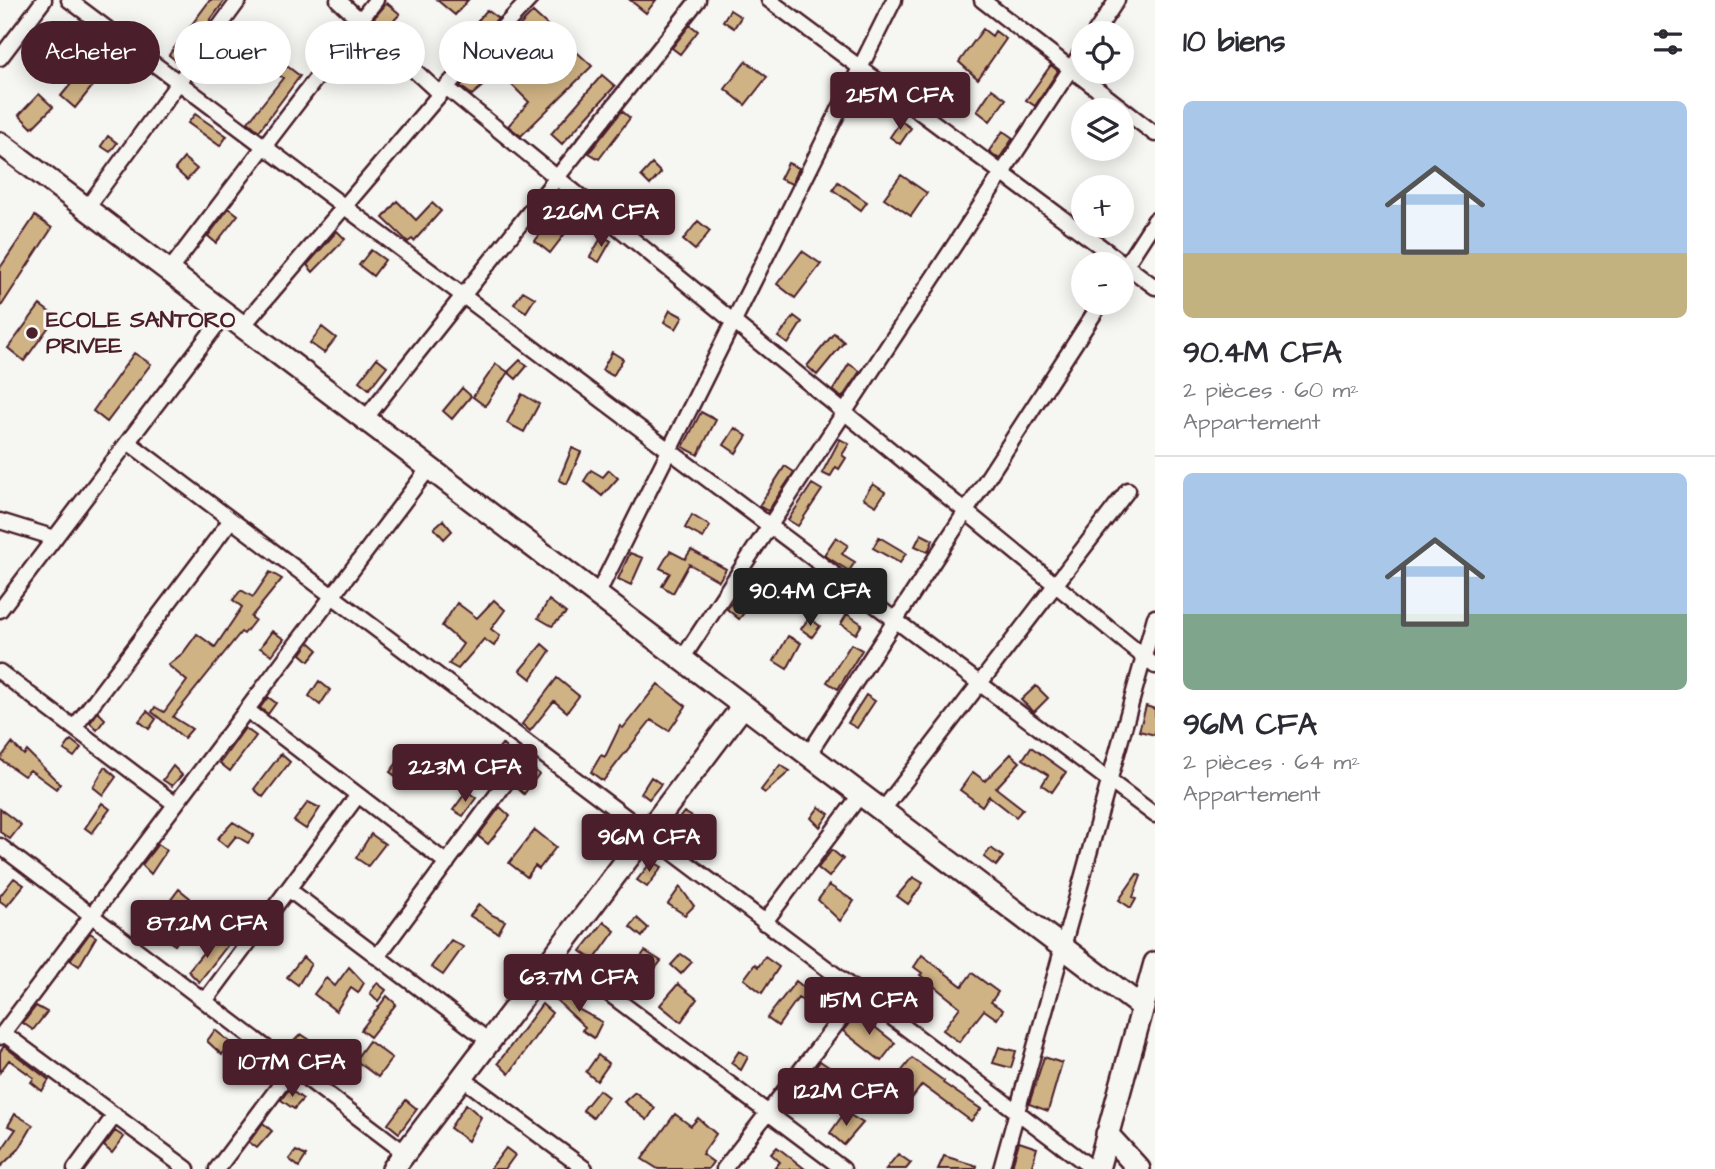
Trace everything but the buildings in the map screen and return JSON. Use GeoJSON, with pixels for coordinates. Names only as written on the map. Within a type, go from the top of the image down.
{"type":"FeatureCollection","features":[{"type":"Feature","properties":{"kind":"street"},"geometry":{"type":"LineString","coordinates":[[0,58],[44,0]]}},
{"type":"Feature","properties":{"kind":"street"},"geometry":{"type":"LineString","coordinates":[[69,0],[174,78]]}},
{"type":"Feature","properties":{"kind":"street"},"geometry":{"type":"LineString","coordinates":[[224,21],[239,0]]}},
{"type":"Feature","properties":{"kind":"street"},"geometry":{"type":"LineString","coordinates":[[338,0],[443,91],[556,178],[1149,661]]}},
{"type":"Feature","properties":{"kind":"street"},"geometry":{"type":"LineString","coordinates":[[169,271],[376,0]]}},
{"type":"Feature","properties":{"kind":"street"},"geometry":{"type":"LineString","coordinates":[[242,327],[443,91],[529,0]]}},
{"type":"Feature","properties":{"kind":"street"},"geometry":{"type":"LineString","coordinates":[[365,419],[698,0]]}},
{"type":"Feature","properties":{"kind":"street"},"geometry":{"type":"LineString","coordinates":[[769,0],[1103,252]]}},
{"type":"Feature","properties":{"kind":"street"},"geometry":{"type":"LineString","coordinates":[[597,595],[894,0]]}},
{"type":"Feature","properties":{"kind":"street"},"geometry":{"type":"LineString","coordinates":[[681,659],[1071,69],[982,0]]}},
{"type":"Feature","properties":{"kind":"street"},"geometry":{"type":"LineString","coordinates":[[1102,21],[1116,0]]}},
{"type":"Feature","properties":{"kind":"street"},"geometry":{"type":"LineString","coordinates":[[86,209],[178,84]]}},
{"type":"Feature","properties":{"kind":"street"},"geometry":{"type":"LineString","coordinates":[[182,84],[1155,815]]}},
{"type":"Feature","properties":{"kind":"street"},"geometry":{"type":"LineString","coordinates":[[1090,84],[1155,134]]}},
{"type":"Feature","properties":{"kind":"street"},"geometry":{"type":"LineString","coordinates":[[0,143],[1143,1008]]}},
{"type":"Feature","properties":{"kind":"street"},"geometry":{"type":"LineString","coordinates":[[1134,253],[1155,220]]}},
{"type":"Feature","properties":{"kind":"street"},"geometry":{"type":"LineString","coordinates":[[1134,274],[1155,287]]}},
{"type":"Feature","properties":{"kind":"street"},"geometry":{"type":"LineString","coordinates":[[0,610],[225,314]]}},
{"type":"Feature","properties":{"kind":"street"},"geometry":{"type":"LineString","coordinates":[[808,755],[1093,315]]}},
{"type":"Feature","properties":{"kind":"street"},"geometry":{"type":"LineString","coordinates":[[128,442],[1017,1114],[1095,1169],[1155,963]]}},
{"type":"Feature","properties":{"kind":"street"},"geometry":{"type":"LineString","coordinates":[[187,1169],[2,1035],[429,468]]}},
{"type":"Feature","properties":{"kind":"street"},"geometry":{"type":"LineString","coordinates":[[882,811],[1128,490]]}},
{"type":"Feature","properties":{"kind":"street"},"geometry":{"type":"LineString","coordinates":[[74,728],[231,520]]}},
{"type":"Feature","properties":{"kind":"street"},"geometry":{"type":"LineString","coordinates":[[0,521],[55,538]]}},
{"type":"Feature","properties":{"kind":"street"},"geometry":{"type":"LineString","coordinates":[[1001,1169],[1109,781],[1149,661],[1155,617]]}},
{"type":"Feature","properties":{"kind":"street"},"geometry":{"type":"LineString","coordinates":[[0,673],[175,804]]}},
{"type":"Feature","properties":{"kind":"street"},"geometry":{"type":"LineString","coordinates":[[0,846],[293,1068],[399,1161],[743,706]]}},
{"type":"Feature","properties":{"kind":"street"},"geometry":{"type":"LineString","coordinates":[[247,710],[447,863]]}},
{"type":"Feature","properties":{"kind":"street"},"geometry":{"type":"LineString","coordinates":[[377,957],[532,747]]}},
{"type":"Feature","properties":{"kind":"street"},"geometry":{"type":"LineString","coordinates":[[764,923],[861,794]]}},
{"type":"Feature","properties":{"kind":"street"},"geometry":{"type":"LineString","coordinates":[[205,1001],[358,795]]}},
{"type":"Feature","properties":{"kind":"street"},"geometry":{"type":"LineString","coordinates":[[288,889],[489,1041]]}},
{"type":"Feature","properties":{"kind":"street"},"geometry":{"type":"LineString","coordinates":[[556,954],[843,1169]]}},
{"type":"Feature","properties":{"kind":"street"},"geometry":{"type":"LineString","coordinates":[[724,1169],[859,995]]}},
{"type":"Feature","properties":{"kind":"street"},"geometry":{"type":"LineString","coordinates":[[217,1169],[293,1068]]}},
{"type":"Feature","properties":{"kind":"street"},"geometry":{"type":"LineString","coordinates":[[462,1077],[578,1167]]}},
{"type":"Feature","properties":{"kind":"street"},"geometry":{"type":"LineString","coordinates":[[75,1169],[115,1115]]}},
{"type":"Feature","properties":{"kind":"street"},"geometry":{"type":"LineString","coordinates":[[1107,1134],[1139,1169]]}},
{"type":"Feature","properties":{"kind":"place","name":"ECOLE SANTORO PRIVEE"},"geometry":{"type":"Point","coordinates":[32,333]}}]}
